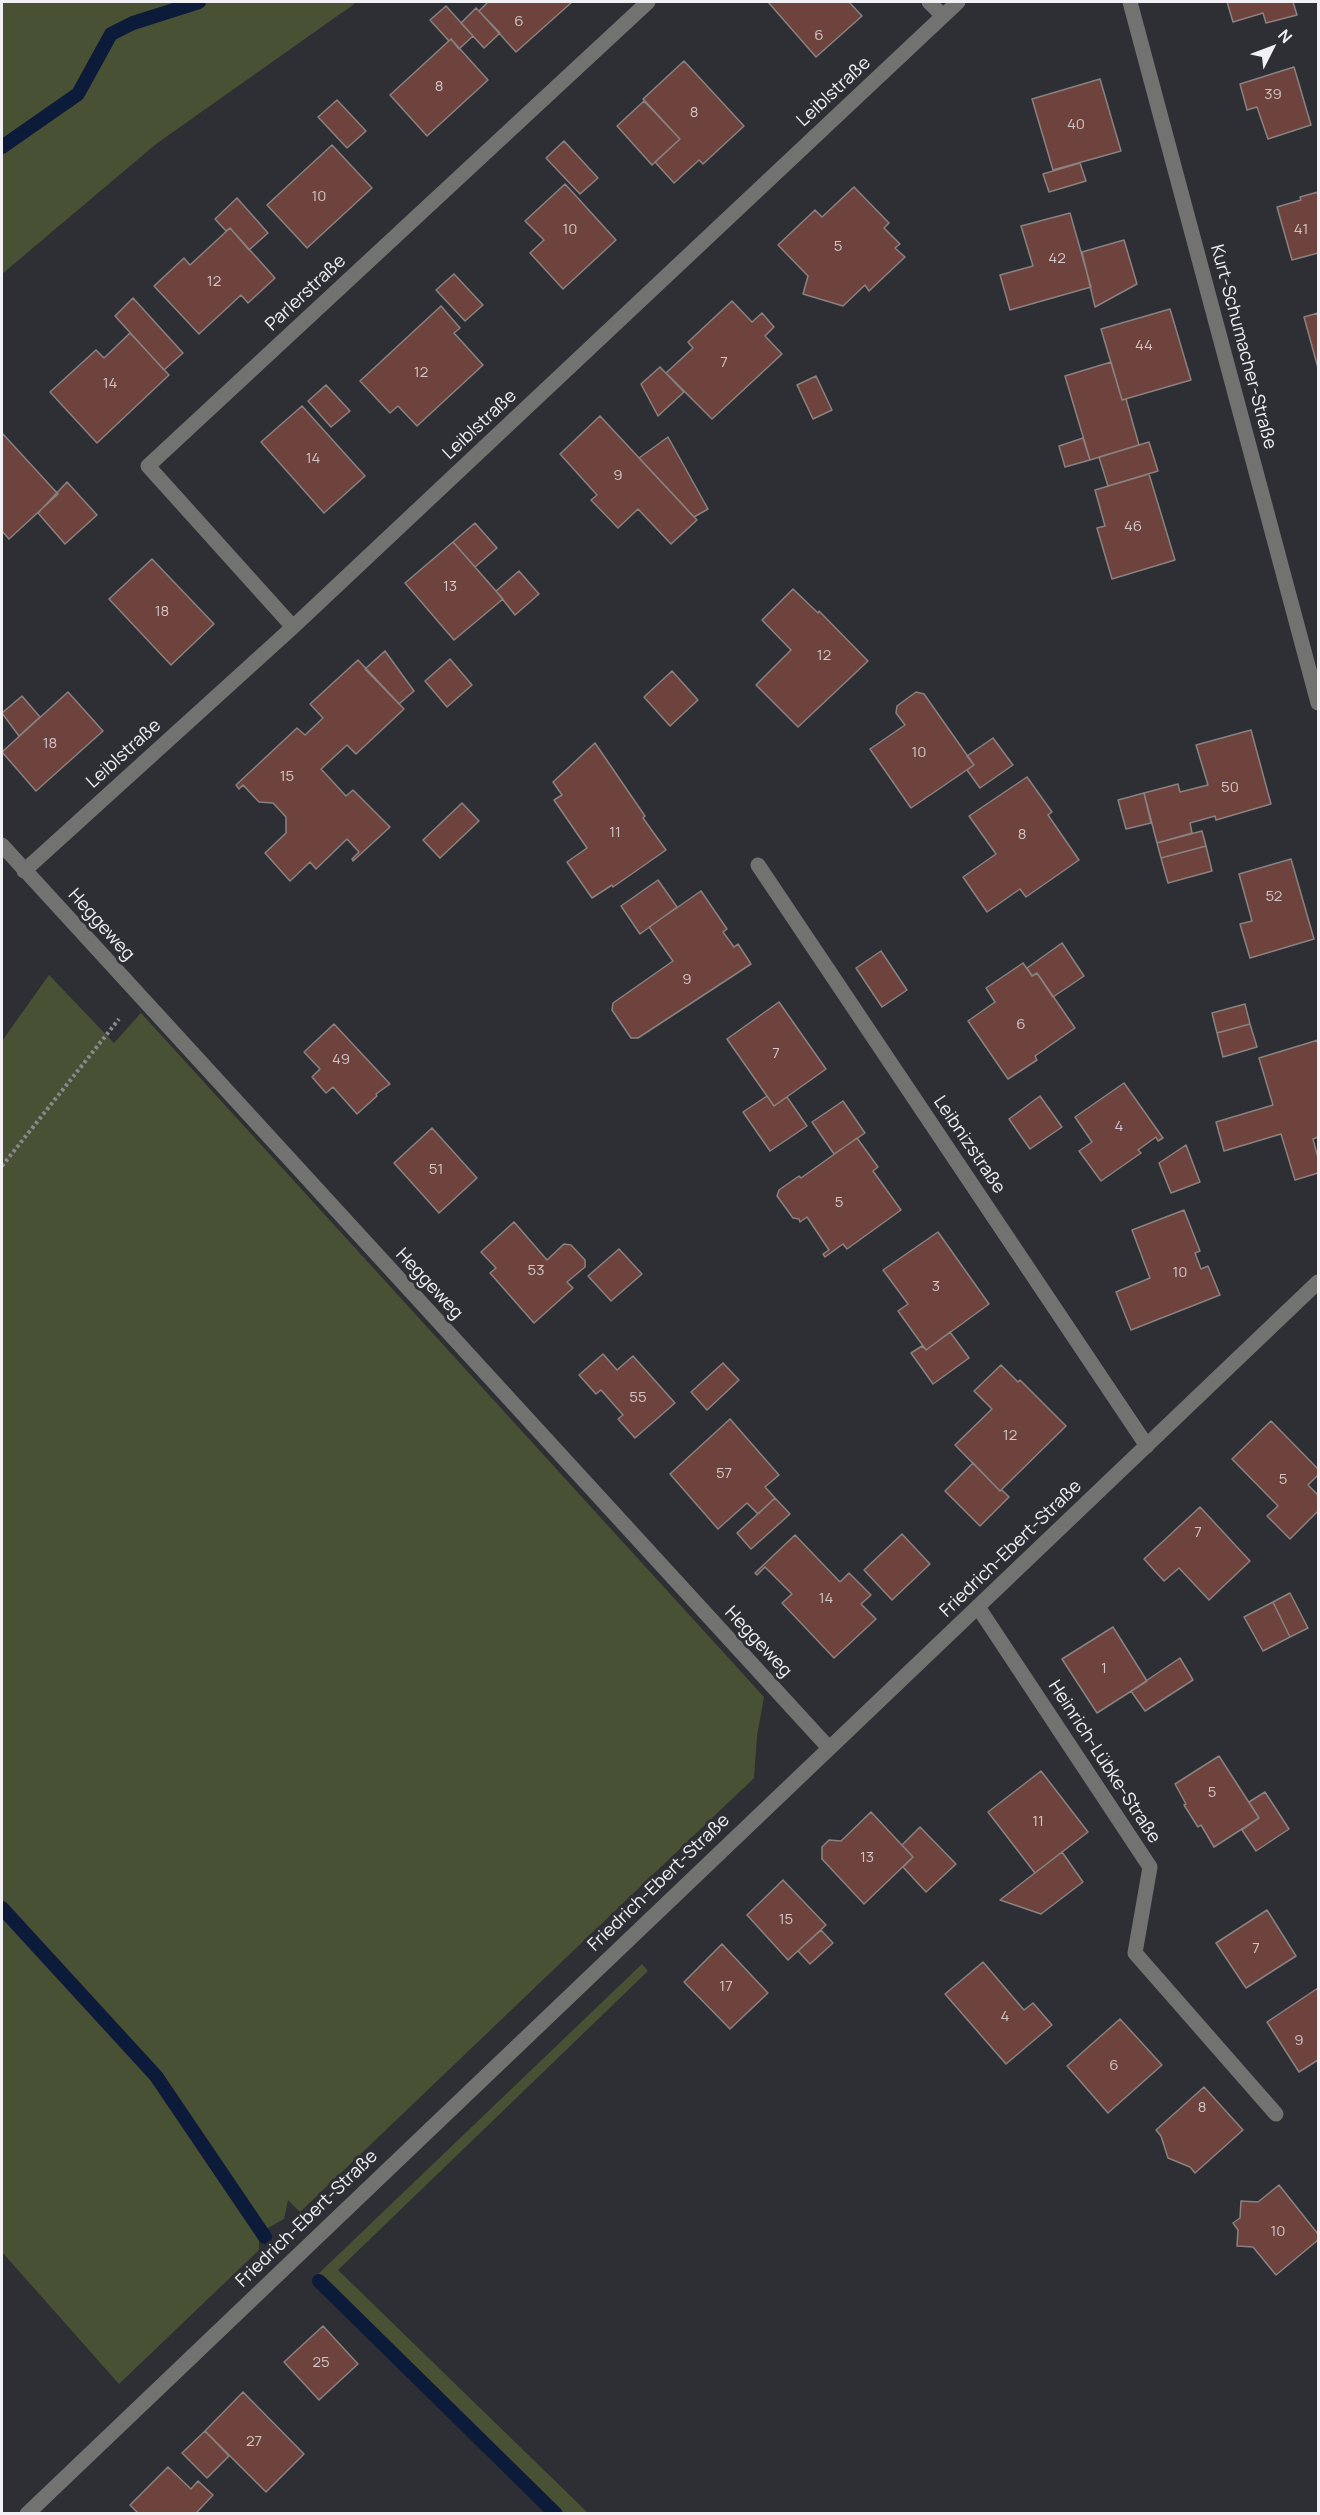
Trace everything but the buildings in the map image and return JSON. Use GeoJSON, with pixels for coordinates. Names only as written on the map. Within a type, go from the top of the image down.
{"type":"FeatureCollection","features":[{"type":"Feature","properties":{"kind":"street","name":"Parlerstraße"},"geometry":{"type":"LineString","coordinates":[[293,627],[148,466],[648,2]]}},
{"type":"Feature","properties":{"kind":"street"},"geometry":{"type":"LineString","coordinates":[[928,2],[943,16]]}},
{"type":"Feature","properties":{"kind":"street","name":"Leiblstraße"},"geometry":{"type":"LineString","coordinates":[[24,871],[293,627],[958,2]]}},
{"type":"Feature","properties":{"kind":"street","name":"Kurt-Schumacher-Straße"},"geometry":{"type":"LineString","coordinates":[[1130,2],[1318,703]]}},
{"type":"Feature","properties":{"kind":"street","name":"Heggeweg"},"geometry":{"type":"LineString","coordinates":[[2,845],[829,1748]]}},
{"type":"Feature","properties":{"kind":"street","name":"Leibnizstraße"},"geometry":{"type":"LineString","coordinates":[[758,865],[1147,1446]]}},
{"type":"Feature","properties":{"kind":"street","name":"Friedrich-Ebert-Straße"},"geometry":{"type":"LineString","coordinates":[[27,2514],[1318,1282]]}},
{"type":"Feature","properties":{"kind":"street","name":"Heinrich-Lübke-Straße"},"geometry":{"type":"LineString","coordinates":[[978,1607],[1150,1867],[1135,1953],[1276,2114]]}},
{"type":"Feature","properties":{"kind":"path"},"geometry":{"type":"LineString","coordinates":[[2,1166],[106,1035]]}},
{"type":"Feature","properties":{"kind":"green space"},"geometry":{"type":"Polygon","coordinates":[[[2,2],[357,2],[156,144],[2,274],[2,2]]]}},
{"type":"Feature","properties":{"kind":"green space"},"geometry":{"type":"Polygon","coordinates":[[[49,975],[114,1043],[141,1013],[764,1697],[757,1736],[754,1778],[300,2212],[288,2200],[284,2219],[259,2233],[259,2250],[119,2384],[2,2252],[2,1041],[49,975]]]}},
{"type":"Feature","properties":{"kind":"green space"},"geometry":{"type":"Polygon","coordinates":[[[642,1964],[648,1971],[338,2270],[588,2513],[549,2513],[314,2278],[642,1964]]]}},
{"type":"Feature","properties":{"kind":"waterway"},"geometry":{"type":"LineString","coordinates":[[2,147],[78,94],[111,34],[133,23],[199,2]]}},
{"type":"Feature","properties":{"kind":"waterway"},"geometry":{"type":"LineString","coordinates":[[2,1908],[156,2076],[265,2237]]}},
{"type":"Feature","properties":{"kind":"waterway"},"geometry":{"type":"LineString","coordinates":[[319,2281],[556,2514]]}}]}
